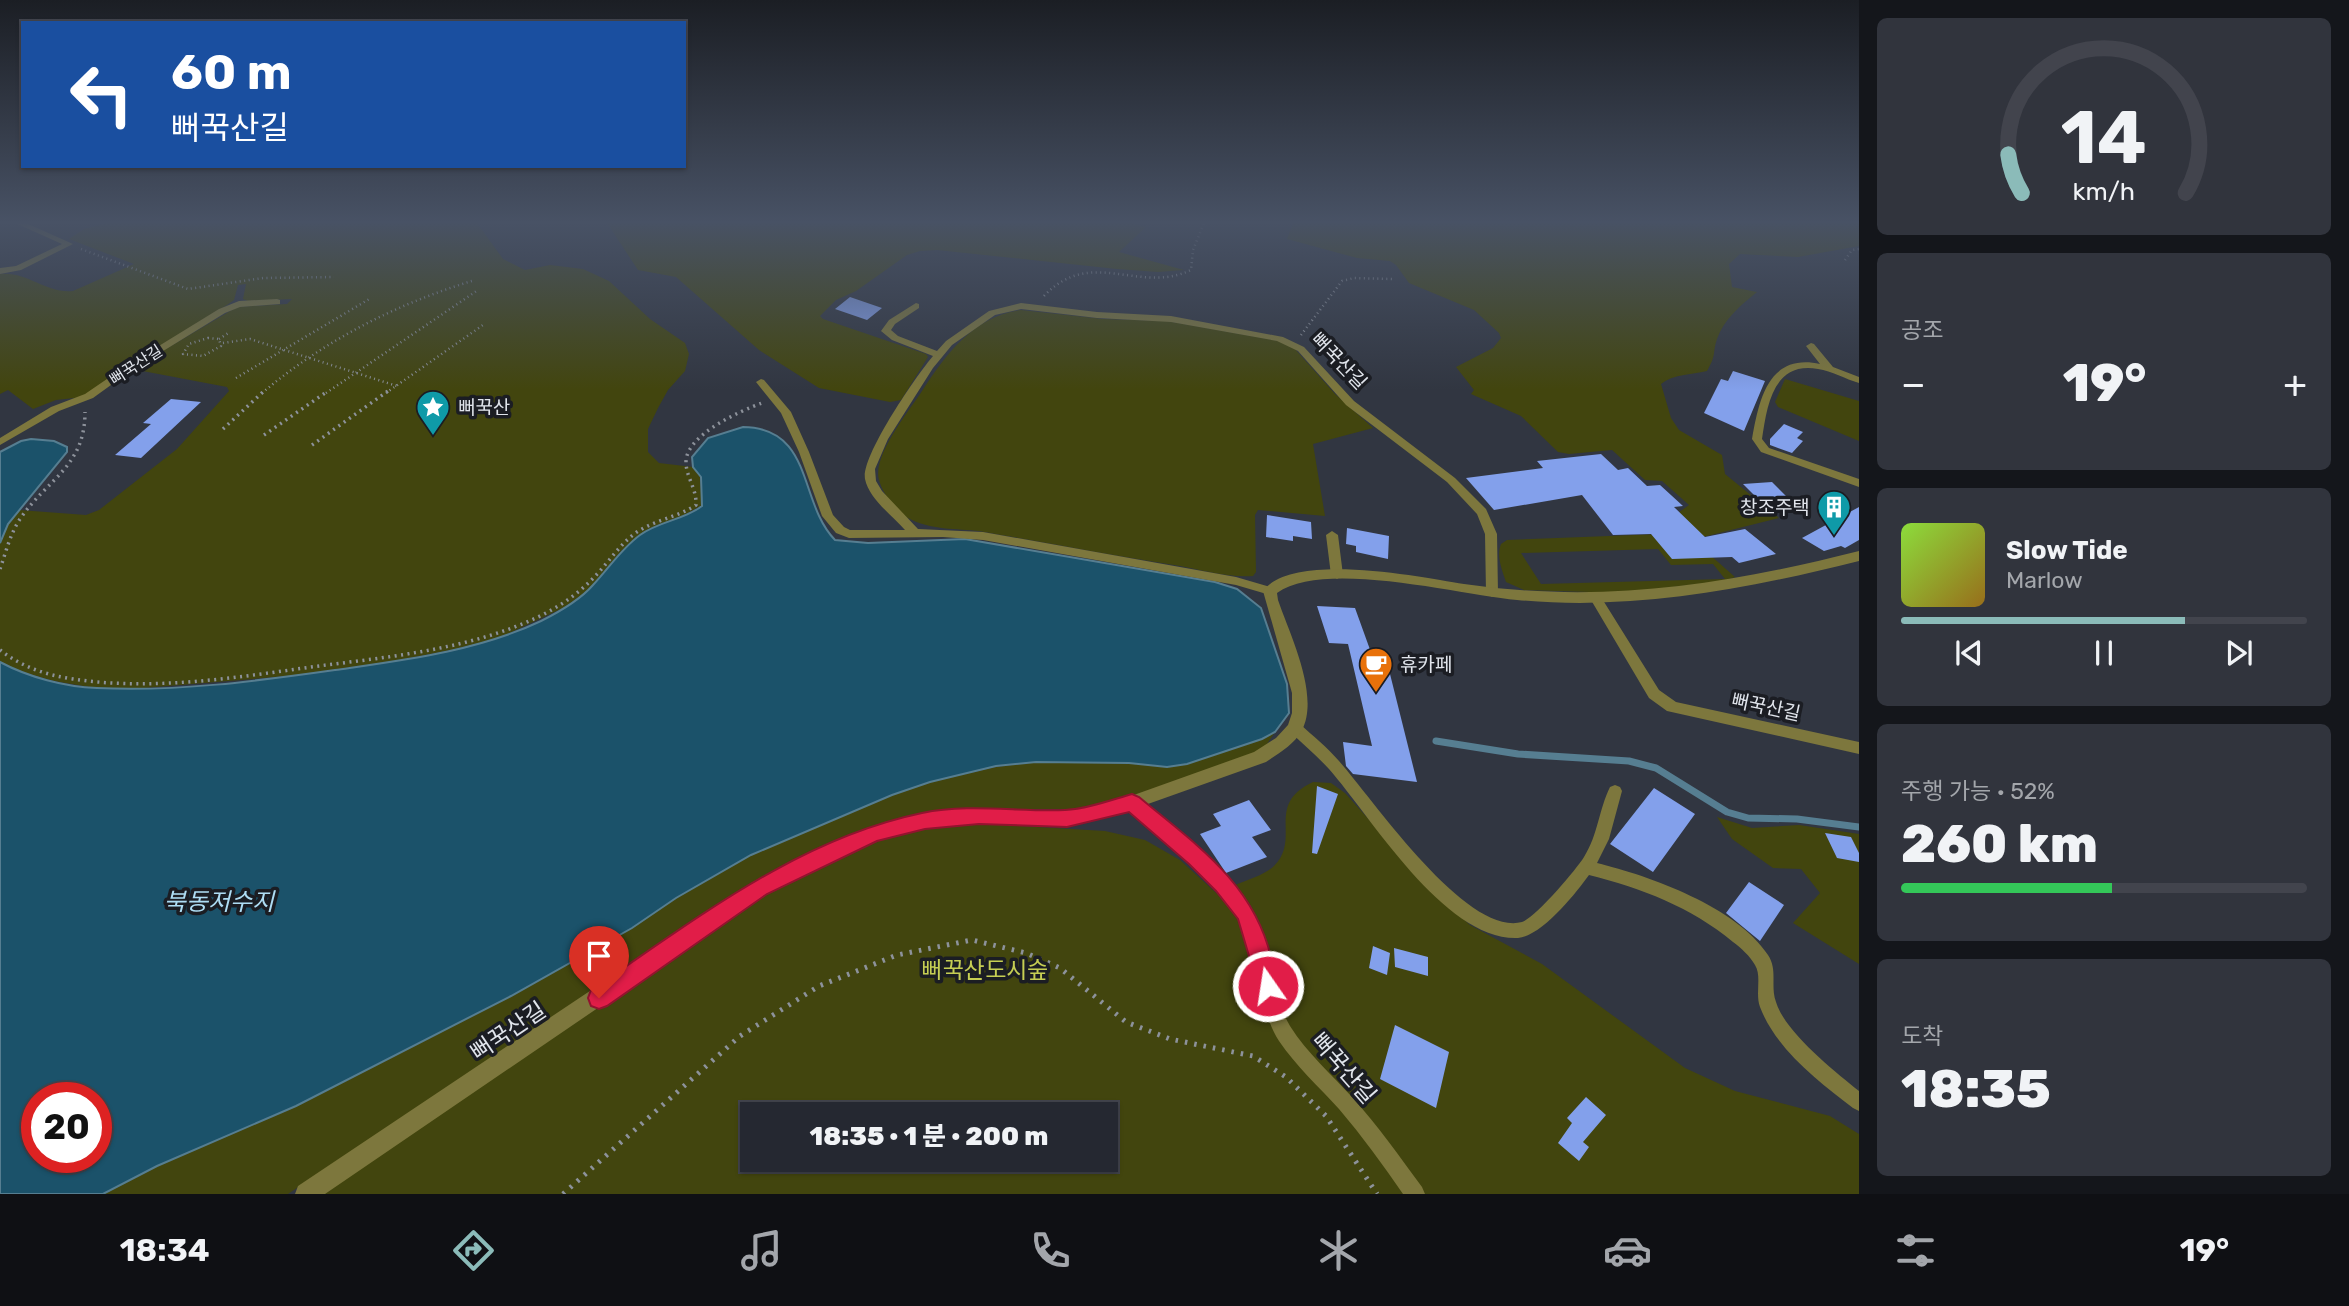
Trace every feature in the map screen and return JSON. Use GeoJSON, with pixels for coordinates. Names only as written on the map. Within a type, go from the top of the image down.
{"type":"FeatureCollection","features":[{"type":"Feature","properties":{"kind":"street"},"geometry":{"type":"LineString","coordinates":[[1295,728],[1300,713],[1300,693],[1270,591],[1275,584],[1297,576],[1396,577],[1492,593],[1597,600],[1682,594],[1734,586],[1859,556]]}},
{"type":"Feature","properties":{"kind":"street","name":"뻐꾹산길"},"geometry":{"type":"LineString","coordinates":[[306,1194],[760,888],[813,861],[873,833],[925,820],[979,815],[1067,819],[1132,803],[1260,757],[1282,743],[1295,728]]}},
{"type":"Feature","properties":{"kind":"lane","name":"뻐꾹산길"},"geometry":{"type":"LineString","coordinates":[[0,442],[55,410],[82,400],[222,310],[239,304],[277,302]]}},
{"type":"Feature","properties":{"kind":"lane"},"geometry":{"type":"LineString","coordinates":[[916,306],[892,322],[886,331],[895,338],[938,355]]}},
{"type":"Feature","properties":{"kind":"lane","name":"뻐꾹산길"},"geometry":{"type":"LineString","coordinates":[[916,534],[877,493],[871,481],[870,470],[883,439],[948,343],[992,313],[1006,308],[1038,307],[1097,315],[1171,319],[1292,343],[1301,349],[1357,409],[1451,480],[1482,512],[1490,534],[1492,593]]}},
{"type":"Feature","properties":{"kind":"lane"},"geometry":{"type":"LineString","coordinates":[[1811,346],[1828,367]]}},
{"type":"Feature","properties":{"kind":"lane"},"geometry":{"type":"LineString","coordinates":[[1859,380],[1828,367],[1795,365],[1779,372],[1759,421],[1757,439],[1765,450],[1859,483]]}},
{"type":"Feature","properties":{"kind":"lane"},"geometry":{"type":"LineString","coordinates":[[761,382],[786,412],[833,524],[849,534],[983,537],[1236,582],[1270,591]]}},
{"type":"Feature","properties":{"kind":"lane"},"geometry":{"type":"LineString","coordinates":[[1332,535],[1337,575]]}},
{"type":"Feature","properties":{"kind":"lane","name":"뻐꾹산길"},"geometry":{"type":"LineString","coordinates":[[1597,600],[1654,694],[1672,707],[1859,748]]}},
{"type":"Feature","properties":{"kind":"lane"},"geometry":{"type":"LineString","coordinates":[[1295,728],[1335,766],[1368,812],[1441,892],[1492,926],[1510,931],[1523,930],[1536,922],[1587,868],[1602,840],[1615,791]]}},
{"type":"Feature","properties":{"kind":"lane","name":"뻐꾹산길"},"geometry":{"type":"LineString","coordinates":[[1132,803],[1223,884],[1246,913],[1257,942],[1278,1021],[1309,1064],[1362,1123],[1415,1194]]}},
{"type":"Feature","properties":{"kind":"lane"},"geometry":{"type":"LineString","coordinates":[[1587,868],[1615,874],[1669,894],[1697,909],[1748,944],[1763,961],[1767,976],[1765,992],[1768,1006],[1807,1057],[1859,1102]]}},
{"type":"Feature","properties":{"kind":"path"},"geometry":{"type":"LineString","coordinates":[[161,279],[188,289],[259,279]]}},
{"type":"Feature","properties":{"kind":"path"},"geometry":{"type":"LineString","coordinates":[[1038,307],[1055,281],[1060,279]]}},
{"type":"Feature","properties":{"kind":"path"},"geometry":{"type":"LineString","coordinates":[[1292,343],[1303,334],[1342,281],[1351,279]]}},
{"type":"Feature","properties":{"kind":"path"},"geometry":{"type":"LineString","coordinates":[[1381,279],[1392,279]]}},
{"type":"Feature","properties":{"kind":"path"},"geometry":{"type":"LineString","coordinates":[[223,429],[254,398],[348,331],[443,288],[475,280]]}},
{"type":"Feature","properties":{"kind":"path"},"geometry":{"type":"LineString","coordinates":[[264,435],[478,290]]}},
{"type":"Feature","properties":{"kind":"path"},"geometry":{"type":"LineString","coordinates":[[236,377],[371,298]]}},
{"type":"Feature","properties":{"kind":"path"},"geometry":{"type":"LineString","coordinates":[[312,445],[483,325]]}},
{"type":"Feature","properties":{"kind":"path"},"geometry":{"type":"LineString","coordinates":[[230,332],[219,339],[194,341],[184,347],[183,354],[190,357],[202,356],[218,349],[223,343],[247,338],[397,386]]}},
{"type":"Feature","properties":{"kind":"path"},"geometry":{"type":"LineString","coordinates":[[219,339],[223,343]]}},
{"type":"Feature","properties":{"kind":"path"},"geometry":{"type":"LineString","coordinates":[[0,650],[11,660],[34,670],[80,679],[119,683],[183,680],[393,657],[475,639],[519,625],[551,611],[579,592],[616,550],[643,528],[696,505],[695,486],[686,461],[689,451],[719,424],[775,398]]}},
{"type":"Feature","properties":{"kind":"path"},"geometry":{"type":"LineString","coordinates":[[0,569],[21,518],[61,475],[85,438],[87,426],[82,400]]}},
{"type":"Feature","properties":{"kind":"path"},"geometry":{"type":"LineString","coordinates":[[563,1194],[740,1036],[818,986],[897,955],[972,940],[1026,953],[1060,968],[1090,989],[1126,1022],[1170,1039],[1253,1056],[1286,1077],[1326,1116],[1377,1194]]}},
{"type":"Feature","properties":{"kind":"green space"},"geometry":{"type":"Polygon","coordinates":[[[0,279],[26,279],[54,289],[73,291],[101,279],[604,279],[650,319],[685,343],[689,354],[685,371],[668,390],[648,429],[648,452],[659,463],[693,467],[700,477],[702,505],[622,550],[591,588],[565,607],[499,638],[456,649],[379,664],[300,675],[144,688],[95,688],[54,681],[15,670],[0,662],[0,543],[8,524],[19,510],[86,515],[99,510],[177,449],[229,391],[227,387],[132,369],[237,307],[287,304],[292,299],[248,301],[243,299],[246,284],[238,285],[234,300],[84,397],[56,400],[33,409],[8,390],[0,394],[0,279]]]}},
{"type":"Feature","properties":{"kind":"green space"},"geometry":{"type":"Polygon","coordinates":[[[678,279],[873,279],[836,300],[820,316],[928,357],[901,400],[890,402],[819,388],[759,350],[678,279]]]}},
{"type":"Feature","properties":{"kind":"green space"},"geometry":{"type":"Polygon","coordinates":[[[1406,279],[1731,279],[1732,287],[1757,292],[1739,307],[1724,325],[1707,371],[1677,377],[1661,384],[1671,418],[1679,430],[1722,455],[1725,474],[1779,518],[1703,537],[1701,547],[1735,577],[1724,581],[1622,593],[1524,590],[1506,582],[1499,558],[1501,544],[1507,540],[1662,534],[1661,525],[1689,505],[1662,481],[1645,480],[1612,450],[1569,454],[1558,452],[1521,416],[1471,394],[1474,390],[1456,367],[1493,348],[1501,338],[1499,333],[1474,310],[1409,283],[1406,279]],[[1658,549],[1521,553],[1541,584],[1725,579],[1713,564],[1671,565],[1658,549]]]}},
{"type":"Feature","properties":{"kind":"green space"},"geometry":{"type":"Polygon","coordinates":[[[1021,310],[1103,319],[1167,321],[1279,341],[1295,349],[1335,394],[1373,428],[1313,444],[1325,516],[1258,510],[1255,515],[1256,572],[1253,576],[1224,574],[985,532],[939,528],[912,520],[896,509],[881,486],[878,470],[886,447],[951,351],[989,320],[1021,310]]]}},
{"type":"Feature","properties":{"kind":"green space"},"geometry":{"type":"Polygon","coordinates":[[[1785,379],[1859,401],[1859,441],[1778,407],[1775,402],[1785,379]]]}},
{"type":"Feature","properties":{"kind":"green space"},"geometry":{"type":"Polygon","coordinates":[[[1275,732],[1258,752],[1131,797],[1100,805],[1076,809],[979,809],[874,827],[445,1089],[288,1194],[103,1194],[157,1166],[296,1106],[511,996],[632,928],[676,898],[751,855],[892,795],[930,782],[996,767],[1036,762],[1129,763],[1167,767],[1187,764],[1262,739],[1275,732]]]}},
{"type":"Feature","properties":{"kind":"green space","name":"뻐꾹산도시숲"},"geometry":{"type":"Polygon","coordinates":[[[1313,782],[1331,783],[1345,793],[1436,894],[1470,925],[1542,964],[1685,1068],[1735,1091],[1830,1116],[1859,1134],[1859,1194],[322,1194],[770,891],[875,839],[928,827],[987,824],[1105,831],[1145,840],[1180,860],[1225,901],[1257,921],[1251,906],[1235,885],[1266,872],[1282,855],[1290,801],[1298,791],[1313,782]]]}},
{"type":"Feature","properties":{"kind":"green space"},"geometry":{"type":"Polygon","coordinates":[[[1717,817],[1752,828],[1799,825],[1859,834],[1859,964],[1793,923],[1820,893],[1801,869],[1773,868],[1732,839],[1717,817]]]}},
{"type":"Feature","properties":{"kind":"water","name":"북동저수지"},"geometry":{"type":"Polygon","coordinates":[[[743,427],[766,431],[782,440],[794,453],[823,524],[835,540],[868,543],[965,539],[1215,582],[1237,589],[1261,608],[1287,684],[1289,713],[1275,732],[1262,739],[1187,764],[1167,767],[1129,763],[1036,762],[996,766],[930,782],[892,795],[751,855],[676,898],[632,928],[511,996],[296,1106],[157,1166],[103,1194],[0,1194],[0,662],[35,677],[72,686],[127,689],[186,687],[246,682],[414,658],[492,640],[541,621],[569,605],[588,590],[633,540],[702,506],[701,477],[693,467],[692,457],[708,438],[743,427]]]}},
{"type":"Feature","properties":{"kind":"water"},"geometry":{"type":"Polygon","coordinates":[[[31,439],[54,441],[67,447],[67,452],[8,524],[0,543],[0,452],[31,439]]]}},
{"type":"Feature","properties":{"kind":"building"},"geometry":{"type":"Polygon","coordinates":[[[850,297],[882,308],[867,320],[835,309],[850,297]]]}},
{"type":"Feature","properties":{"kind":"building"},"geometry":{"type":"Polygon","coordinates":[[[1733,371],[1765,381],[1744,431],[1704,413],[1721,379],[1728,381],[1733,371]]]}},
{"type":"Feature","properties":{"kind":"building"},"geometry":{"type":"Polygon","coordinates":[[[171,399],[201,402],[141,458],[115,455],[151,424],[143,423],[171,399]]]}},
{"type":"Feature","properties":{"kind":"building"},"geometry":{"type":"Polygon","coordinates":[[[1784,424],[1803,432],[1797,438],[1803,441],[1792,453],[1770,445],[1770,439],[1784,424]]]}},
{"type":"Feature","properties":{"kind":"building"},"geometry":{"type":"Polygon","coordinates":[[[1601,454],[1618,470],[1628,468],[1647,486],[1660,485],[1683,506],[1674,507],[1705,537],[1745,529],[1776,554],[1739,563],[1732,557],[1672,559],[1651,534],[1613,535],[1582,495],[1494,510],[1466,478],[1543,468],[1537,461],[1601,454]]]}},
{"type":"Feature","properties":{"kind":"building"},"geometry":{"type":"Polygon","coordinates":[[[1772,482],[1790,500],[1761,502],[1743,484],[1772,482]]]}},
{"type":"Feature","properties":{"kind":"building","name":"창조주택"},"geometry":{"type":"Polygon","coordinates":[[[1859,507],[1859,540],[1845,548],[1841,546],[1824,551],[1802,538],[1859,507]]]}},
{"type":"Feature","properties":{"kind":"building"},"geometry":{"type":"Polygon","coordinates":[[[1267,515],[1311,522],[1312,539],[1293,536],[1293,541],[1266,537],[1267,515]]]}},
{"type":"Feature","properties":{"kind":"building"},"geometry":{"type":"Polygon","coordinates":[[[1347,528],[1389,536],[1388,559],[1356,552],[1356,546],[1346,544],[1347,528]]]}},
{"type":"Feature","properties":{"kind":"building"},"geometry":{"type":"Polygon","coordinates":[[[1317,606],[1355,608],[1377,669],[1389,670],[1417,782],[1353,774],[1346,766],[1343,742],[1372,746],[1348,644],[1329,643],[1317,606]]]}},
{"type":"Feature","properties":{"kind":"building"},"geometry":{"type":"Polygon","coordinates":[[[1317,786],[1338,794],[1317,854],[1312,853],[1317,786]]]}},
{"type":"Feature","properties":{"kind":"building"},"geometry":{"type":"Polygon","coordinates":[[[1654,788],[1695,814],[1653,872],[1610,844],[1654,788]]]}},
{"type":"Feature","properties":{"kind":"building"},"geometry":{"type":"Polygon","coordinates":[[[1249,800],[1271,830],[1252,837],[1267,857],[1226,873],[1200,834],[1221,826],[1213,814],[1249,800]]]}},
{"type":"Feature","properties":{"kind":"building"},"geometry":{"type":"Polygon","coordinates":[[[1825,833],[1851,837],[1859,853],[1859,862],[1837,858],[1825,833]]]}},
{"type":"Feature","properties":{"kind":"building"},"geometry":{"type":"Polygon","coordinates":[[[1749,882],[1784,905],[1760,941],[1726,913],[1749,882]]]}},
{"type":"Feature","properties":{"kind":"building"},"geometry":{"type":"Polygon","coordinates":[[[1373,946],[1390,953],[1387,975],[1369,968],[1373,946]]]}},
{"type":"Feature","properties":{"kind":"building"},"geometry":{"type":"Polygon","coordinates":[[[1394,948],[1428,957],[1428,976],[1395,967],[1394,948]]]}},
{"type":"Feature","properties":{"kind":"building"},"geometry":{"type":"Polygon","coordinates":[[[1395,1025],[1449,1052],[1436,1108],[1380,1079],[1395,1025]]]}},
{"type":"Feature","properties":{"kind":"building"},"geometry":{"type":"Polygon","coordinates":[[[1586,1097],[1606,1115],[1583,1142],[1589,1147],[1579,1161],[1558,1143],[1572,1123],[1567,1118],[1586,1097]]]}},
{"type":"Feature","properties":{"kind":"waterway"},"geometry":{"type":"LineString","coordinates":[[1436,741],[1518,754],[1629,761],[1656,768],[1727,812],[1748,818],[1797,819],[1859,827]]}},
{"type":"Feature","properties":{"kind":"place","name":"뻐꾹산"},"geometry":{"type":"Point","coordinates":[433,437]}},
{"type":"Feature","properties":{"kind":"place","name":"창조주택"},"geometry":{"type":"Point","coordinates":[1834,537]}},
{"type":"Feature","properties":{"kind":"place","name":"휴카페"},"geometry":{"type":"Point","coordinates":[1376,694]}},
{"type":"Feature","properties":{"kind":"route"},"geometry":{"type":"LineString","coordinates":[[599,998],[760,888],[873,833],[925,820],[979,815],[1067,819],[1132,803],[1223,884],[1246,913],[1257,942],[1268,986]]}}]}
